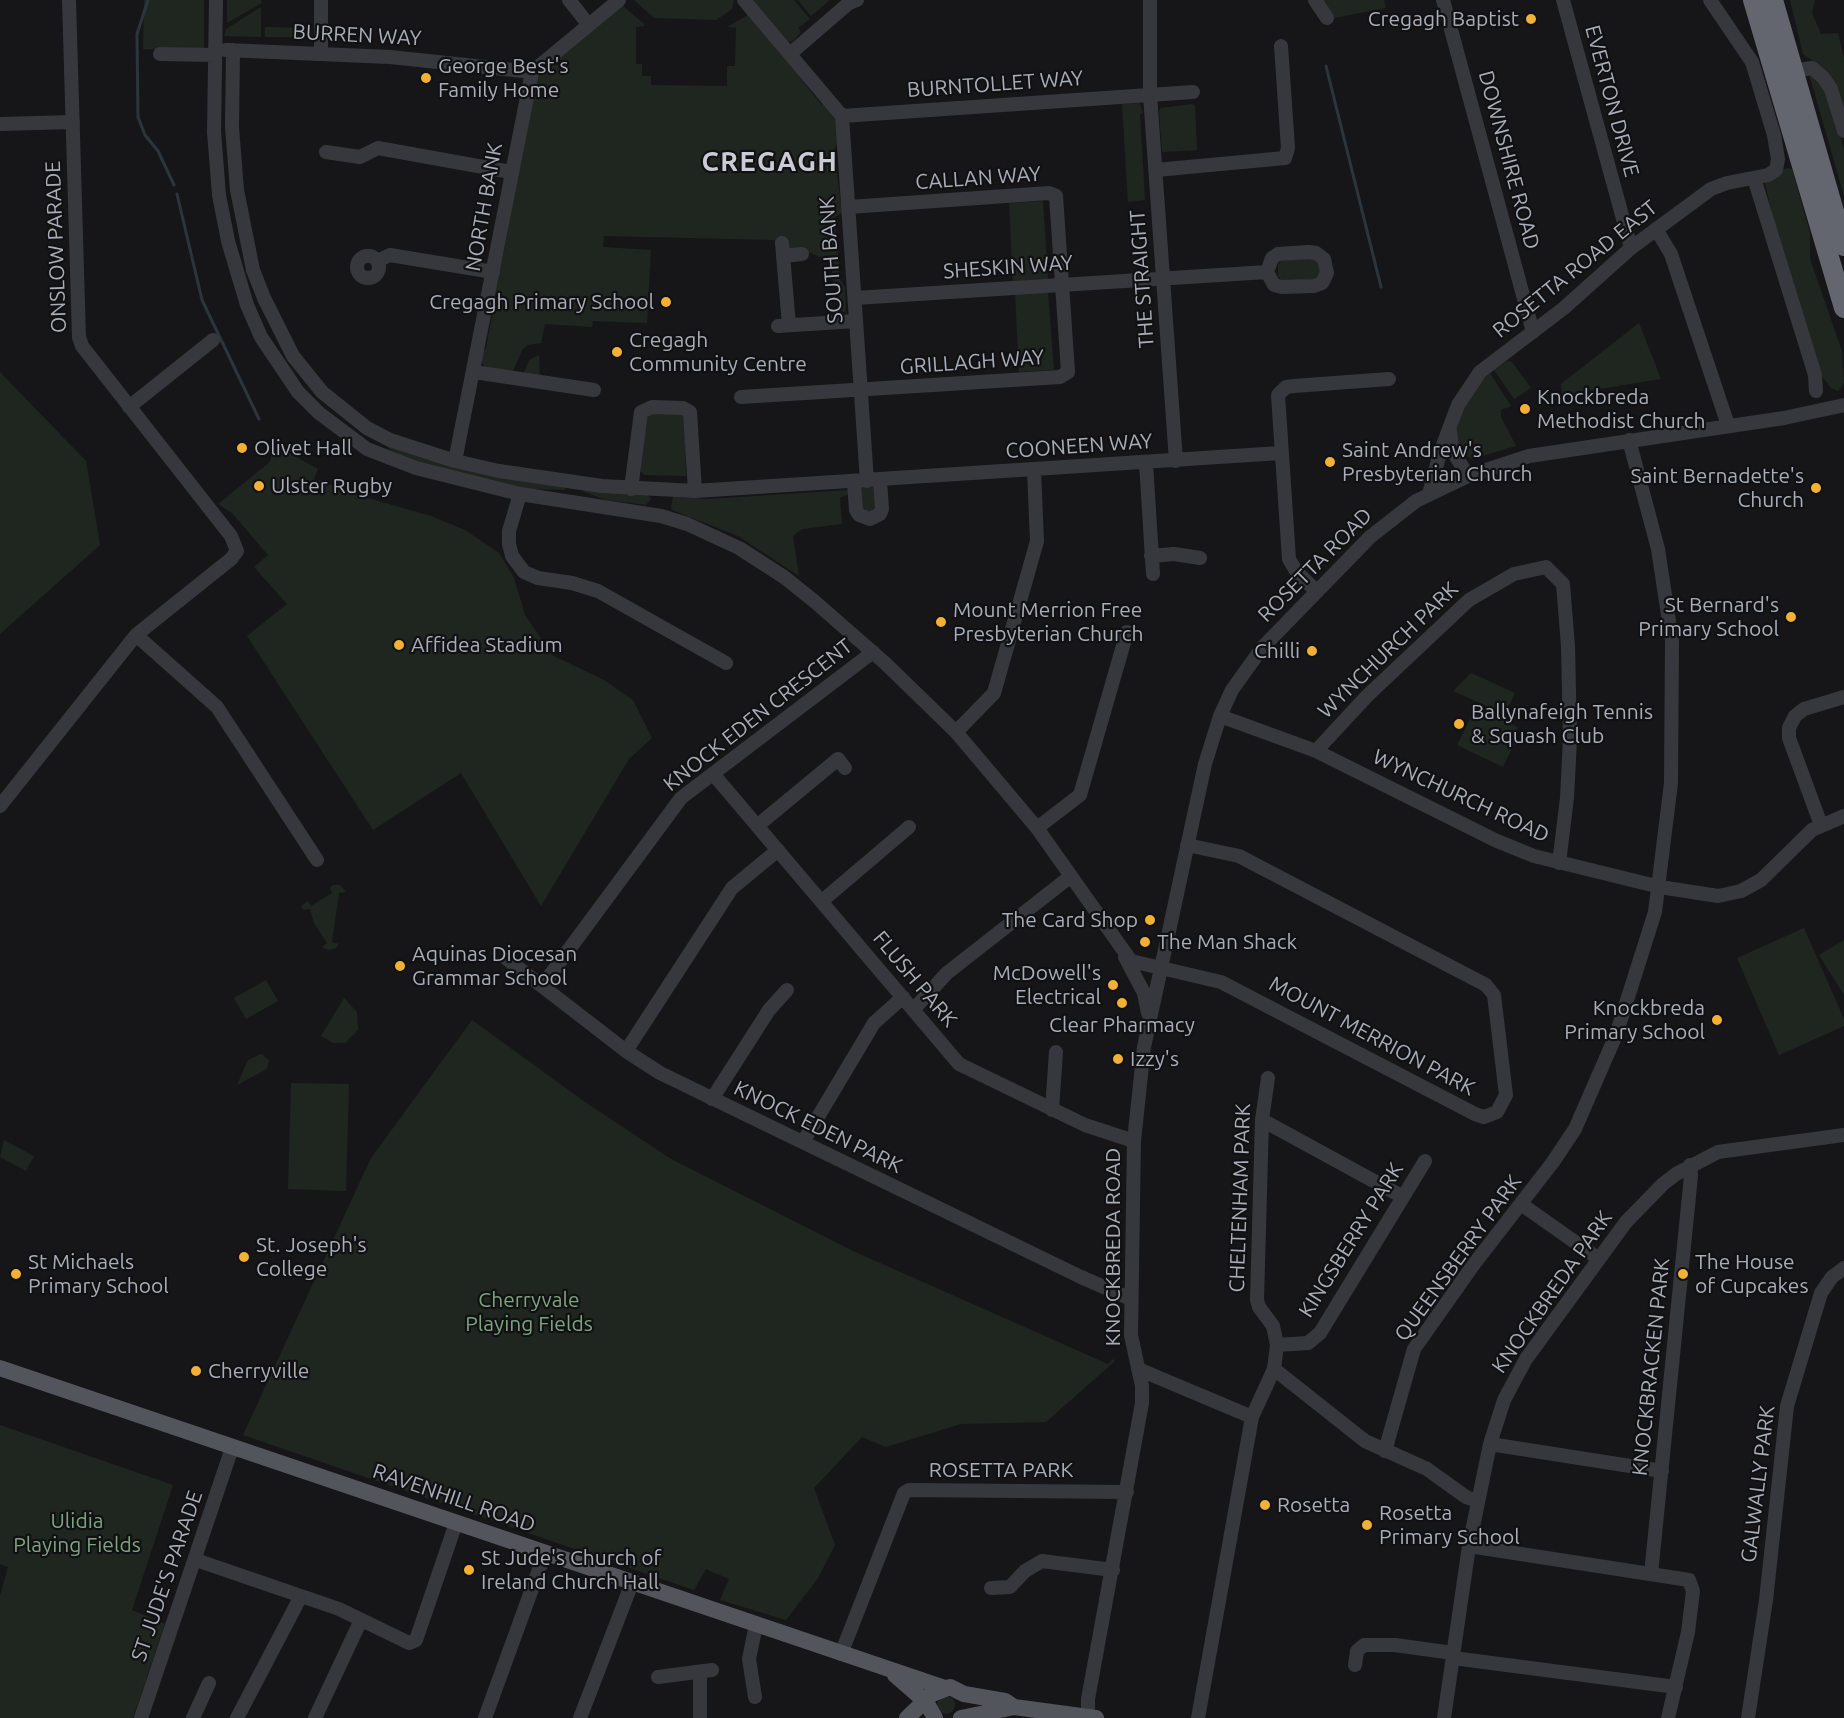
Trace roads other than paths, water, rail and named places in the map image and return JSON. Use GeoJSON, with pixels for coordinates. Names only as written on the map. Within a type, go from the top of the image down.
{"type":"FeatureCollection","features":[{"type":"Feature","properties":{"kind":"highway"},"geometry":{"type":"LineString","coordinates":[[1748,0],[1759,22]]}},
{"type":"Feature","properties":{"kind":"highway"},"geometry":{"type":"LineString","coordinates":[[1753,0],[1844,308]]}},
{"type":"Feature","properties":{"kind":"highway"},"geometry":{"type":"LineString","coordinates":[[1773,0],[1844,246]]}},
{"type":"Feature","properties":{"kind":"highway"},"geometry":{"type":"LineString","coordinates":[[1771,63],[1793,71]]}},
{"type":"Feature","properties":{"kind":"highway"},"geometry":{"type":"LineString","coordinates":[[1781,95],[1785,80],[1793,71]]}},
{"type":"Feature","properties":{"kind":"main road","name":"RAVENHILL ROAD"},"geometry":{"type":"LineString","coordinates":[[0,1368],[892,1672],[945,1688],[953,1687],[970,1695],[1005,1701],[1014,1707]]}},
{"type":"Feature","properties":{"kind":"main road","name":"RAVENHILL ROAD"},"geometry":{"type":"LineString","coordinates":[[892,1672],[926,1702],[935,1718]]}},
{"type":"Feature","properties":{"kind":"main road"},"geometry":{"type":"LineString","coordinates":[[908,1718],[932,1694],[945,1688]]}},
{"type":"Feature","properties":{"kind":"main road"},"geometry":{"type":"LineString","coordinates":[[970,1695],[962,1718],[993,1715],[1014,1707],[1091,1718]]}},
{"type":"Feature","properties":{"kind":"street","name":"ONSLOW PARADE"},"geometry":{"type":"LineString","coordinates":[[69,0],[77,329],[82,346],[237,546],[231,559],[136,635]]}},
{"type":"Feature","properties":{"kind":"street"},"geometry":{"type":"LineString","coordinates":[[216,0],[215,159],[228,241],[247,305],[279,366],[298,392],[319,414],[368,448],[427,472],[520,494],[660,516],[712,535],[764,563],[873,652],[956,732],[1037,828],[1124,954],[1144,993],[1149,1018]]}},
{"type":"Feature","properties":{"kind":"street"},"geometry":{"type":"LineString","coordinates":[[321,0],[321,52]]}},
{"type":"Feature","properties":{"kind":"street"},"geometry":{"type":"LineString","coordinates":[[569,0],[588,24]]}},
{"type":"Feature","properties":{"kind":"street"},"geometry":{"type":"LineString","coordinates":[[532,72],[619,0]]}},
{"type":"Feature","properties":{"kind":"street"},"geometry":{"type":"LineString","coordinates":[[744,0],[842,116]]}},
{"type":"Feature","properties":{"kind":"street"},"geometry":{"type":"LineString","coordinates":[[791,53],[849,3],[857,0]]}},
{"type":"Feature","properties":{"kind":"street","name":"THE STRAIGHT"},"geometry":{"type":"LineString","coordinates":[[1150,0],[1150,95],[1176,460]]}},
{"type":"Feature","properties":{"kind":"street"},"geometry":{"type":"LineString","coordinates":[[1315,0],[1327,18]]}},
{"type":"Feature","properties":{"kind":"street","name":"DOWNSHIRE ROAD"},"geometry":{"type":"LineString","coordinates":[[1443,0],[1533,332]]}},
{"type":"Feature","properties":{"kind":"street","name":"EVERTON DRIVE"},"geometry":{"type":"LineString","coordinates":[[1563,0],[1631,248]]}},
{"type":"Feature","properties":{"kind":"street","name":"ROSETTA ROAD EAST"},"geometry":{"type":"LineString","coordinates":[[1429,494],[1449,425],[1458,405],[1480,372],[1533,332],[1631,248],[1711,189],[1776,170],[1778,159],[1774,135],[1752,62],[1710,0]]}},
{"type":"Feature","properties":{"kind":"street"},"geometry":{"type":"LineString","coordinates":[[1156,170],[1284,158],[1288,148],[1281,46]]}},
{"type":"Feature","properties":{"kind":"street","name":"BURREN WAY"},"geometry":{"type":"LineString","coordinates":[[160,54],[233,50],[321,52],[532,72]]}},
{"type":"Feature","properties":{"kind":"street","name":"COONEEN WAY"},"geometry":{"type":"LineString","coordinates":[[233,50],[232,127],[241,217],[254,270],[280,334],[306,372],[344,412],[390,440],[455,461],[542,478],[664,491],[867,481],[1280,453]]}},
{"type":"Feature","properties":{"kind":"street"},"geometry":{"type":"LineString","coordinates":[[1793,71],[1812,68],[1823,77],[1830,88],[1844,128]]}},
{"type":"Feature","properties":{"kind":"street","name":"NORTH BANK"},"geometry":{"type":"LineString","coordinates":[[455,461],[532,72]]}},
{"type":"Feature","properties":{"kind":"street"},"geometry":{"type":"LineString","coordinates":[[1150,95],[1193,92]]}},
{"type":"Feature","properties":{"kind":"street","name":"BURNTOLLET WAY"},"geometry":{"type":"LineString","coordinates":[[842,116],[1150,95]]}},
{"type":"Feature","properties":{"kind":"street","name":"SOUTH BANK"},"geometry":{"type":"LineString","coordinates":[[842,116],[867,481]]}},
{"type":"Feature","properties":{"kind":"street"},"geometry":{"type":"LineString","coordinates":[[0,124],[73,122]]}},
{"type":"Feature","properties":{"kind":"street"},"geometry":{"type":"LineString","coordinates":[[326,152],[360,157],[378,148],[511,172]]}},
{"type":"Feature","properties":{"kind":"street"},"geometry":{"type":"LineString","coordinates":[[1754,178],[1815,375],[1816,391]]}},
{"type":"Feature","properties":{"kind":"street","name":"CALLAN WAY"},"geometry":{"type":"LineString","coordinates":[[849,207],[1053,194],[1057,199],[1063,285]]}},
{"type":"Feature","properties":{"kind":"street"},"geometry":{"type":"LineString","coordinates":[[1656,229],[1671,254],[1728,425]]}},
{"type":"Feature","properties":{"kind":"street"},"geometry":{"type":"LineString","coordinates":[[802,254],[783,249],[784,325],[856,321]]}},
{"type":"Feature","properties":{"kind":"street"},"geometry":{"type":"LineString","coordinates":[[377,261],[390,255],[493,272]]}},
{"type":"Feature","properties":{"kind":"street","name":"SHESKIN WAY"},"geometry":{"type":"LineString","coordinates":[[855,298],[1267,272]]}},
{"type":"Feature","properties":{"kind":"street","name":"GRILLAGH WAY"},"geometry":{"type":"LineString","coordinates":[[861,390],[1065,375],[1069,367],[1063,285]]}},
{"type":"Feature","properties":{"kind":"street"},"geometry":{"type":"LineString","coordinates":[[129,407],[213,340]]}},
{"type":"Feature","properties":{"kind":"street"},"geometry":{"type":"LineString","coordinates":[[474,372],[594,390]]}},
{"type":"Feature","properties":{"kind":"street"},"geometry":{"type":"LineString","coordinates":[[1317,592],[1296,571],[1289,559],[1277,403],[1282,390],[1294,386],[1389,379]]}},
{"type":"Feature","properties":{"kind":"street"},"geometry":{"type":"LineString","coordinates":[[741,397],[861,390]]}},
{"type":"Feature","properties":{"kind":"street","name":"ROSETTA ROAD"},"geometry":{"type":"LineString","coordinates":[[1149,1018],[1205,764],[1220,716],[1245,668],[1370,537],[1429,494],[1468,476],[1529,456],[1844,405]]}},
{"type":"Feature","properties":{"kind":"street"},"geometry":{"type":"LineString","coordinates":[[631,489],[641,411],[652,407],[683,408],[690,412],[695,491]]}},
{"type":"Feature","properties":{"kind":"street"},"geometry":{"type":"LineString","coordinates":[[1449,425],[1450,439],[1457,460],[1468,476]]}},
{"type":"Feature","properties":{"kind":"street","name":"QUEENSBERRY PARK"},"geometry":{"type":"LineString","coordinates":[[1384,1451],[1414,1349],[1575,1129],[1616,1035],[1649,934],[1660,887],[1671,783],[1672,641],[1658,549],[1629,440]]}},
{"type":"Feature","properties":{"kind":"street"},"geometry":{"type":"LineString","coordinates":[[1436,464],[1446,460],[1457,460]]}},
{"type":"Feature","properties":{"kind":"street"},"geometry":{"type":"LineString","coordinates":[[1146,463],[1153,574]]}},
{"type":"Feature","properties":{"kind":"street"},"geometry":{"type":"LineString","coordinates":[[956,732],[994,693],[1037,541],[1034,470]]}},
{"type":"Feature","properties":{"kind":"street"},"geometry":{"type":"LineString","coordinates":[[660,516],[664,491]]}},
{"type":"Feature","properties":{"kind":"street"},"geometry":{"type":"LineString","coordinates":[[520,494],[509,531],[509,544],[512,556],[524,572],[538,578],[572,583],[598,591],[726,663]]}},
{"type":"Feature","properties":{"kind":"street"},"geometry":{"type":"LineString","coordinates":[[1151,556],[1174,554],[1200,558]]}},
{"type":"Feature","properties":{"kind":"street","name":"WYNCHURCH PARK"},"geometry":{"type":"LineString","coordinates":[[1316,751],[1367,696],[1469,600],[1514,574],[1546,567],[1563,584],[1568,646],[1570,739],[1567,798],[1559,863]]}},
{"type":"Feature","properties":{"kind":"street"},"geometry":{"type":"LineString","coordinates":[[1037,828],[1080,795],[1127,632]]}},
{"type":"Feature","properties":{"kind":"street"},"geometry":{"type":"LineString","coordinates":[[0,806],[136,635],[217,707],[317,860]]}},
{"type":"Feature","properties":{"kind":"street","name":"KNOCK EDEN CRESCENT"},"geometry":{"type":"LineString","coordinates":[[542,986],[673,808],[873,652]]}},
{"type":"Feature","properties":{"kind":"street"},"geometry":{"type":"LineString","coordinates":[[1821,825],[1793,749],[1789,728],[1795,716],[1804,709],[1844,697]]}},
{"type":"Feature","properties":{"kind":"street","name":"WYNCHURCH ROAD"},"geometry":{"type":"LineString","coordinates":[[1220,716],[1316,751],[1497,841],[1559,863],[1660,887],[1718,896],[1741,891],[1761,880],[1787,853],[1821,825],[1844,816]]}},
{"type":"Feature","properties":{"kind":"street"},"geometry":{"type":"LineString","coordinates":[[758,826],[838,759],[845,768]]}},
{"type":"Feature","properties":{"kind":"street","name":"FLUSH PARK"},"geometry":{"type":"LineString","coordinates":[[714,775],[959,1064],[1085,1125],[1134,1141]]}},
{"type":"Feature","properties":{"kind":"street"},"geometry":{"type":"LineString","coordinates":[[822,901],[909,827]]}},
{"type":"Feature","properties":{"kind":"street","name":"MOUNT MERRION PARK"},"geometry":{"type":"LineString","coordinates":[[1160,969],[1232,987],[1475,1114],[1492,1116],[1503,1105],[1506,1095],[1496,1003],[1492,989],[1239,856],[1187,845]]}},
{"type":"Feature","properties":{"kind":"street"},"geometry":{"type":"LineString","coordinates":[[626,1051],[732,888],[778,850]]}},
{"type":"Feature","properties":{"kind":"street"},"geometry":{"type":"LineString","coordinates":[[914,1009],[947,973],[1071,876]]}},
{"type":"Feature","properties":{"kind":"street"},"geometry":{"type":"LineString","coordinates":[[1124,954],[1137,964],[1160,969]]}},
{"type":"Feature","properties":{"kind":"street","name":"KNOCK EDEN PARK"},"geometry":{"type":"LineString","coordinates":[[507,959],[626,1051],[660,1073],[1131,1299]]}},
{"type":"Feature","properties":{"kind":"street"},"geometry":{"type":"LineString","coordinates":[[712,1099],[769,1010],[787,990]]}},
{"type":"Feature","properties":{"kind":"street"},"geometry":{"type":"LineString","coordinates":[[803,1142],[874,1023],[903,997]]}},
{"type":"Feature","properties":{"kind":"street","name":"KNOCKBREDA ROAD"},"geometry":{"type":"LineString","coordinates":[[1149,1018],[1134,1141],[1131,1335],[1138,1369],[1252,1417]]}},
{"type":"Feature","properties":{"kind":"street"},"geometry":{"type":"LineString","coordinates":[[1052,1110],[1056,1052]]}},
{"type":"Feature","properties":{"kind":"street","name":"CHELTENHAM PARK"},"geometry":{"type":"LineString","coordinates":[[1252,1417],[1274,1369],[1277,1345],[1273,1326],[1258,1307],[1257,1300],[1262,1120],[1268,1078]]}},
{"type":"Feature","properties":{"kind":"street"},"geometry":{"type":"LineString","coordinates":[[1262,1120],[1403,1197]]}},
{"type":"Feature","properties":{"kind":"street","name":"KNOCKBREDA PARK"},"geometry":{"type":"LineString","coordinates":[[1444,1718],[1469,1546],[1490,1444],[1504,1400],[1526,1359],[1639,1207],[1663,1184],[1690,1165],[1718,1152],[1844,1136]]}},
{"type":"Feature","properties":{"kind":"street","name":"KINGSBERRY PARK"},"geometry":{"type":"LineString","coordinates":[[1277,1345],[1308,1343],[1320,1333],[1425,1161]]}},
{"type":"Feature","properties":{"kind":"street","name":"KNOCKBRACKEN PARK"},"geometry":{"type":"LineString","coordinates":[[1651,1574],[1691,1176],[1690,1165]]}},
{"type":"Feature","properties":{"kind":"street"},"geometry":{"type":"LineString","coordinates":[[1521,1204],[1599,1259]]}},
{"type":"Feature","properties":{"kind":"street","name":"GALWALLY PARK"},"geometry":{"type":"LineString","coordinates":[[1748,1718],[1766,1600],[1787,1406],[1821,1293],[1832,1277],[1844,1268]]}},
{"type":"Feature","properties":{"kind":"street"},"geometry":{"type":"LineString","coordinates":[[1091,1718],[1088,1699],[1142,1403],[1138,1369]]}},
{"type":"Feature","properties":{"kind":"street"},"geometry":{"type":"LineString","coordinates":[[1274,1369],[1365,1441],[1427,1469],[1466,1497],[1477,1501]]}},
{"type":"Feature","properties":{"kind":"street"},"geometry":{"type":"LineString","coordinates":[[1198,1718],[1252,1417]]}},
{"type":"Feature","properties":{"kind":"street"},"geometry":{"type":"LineString","coordinates":[[1490,1444],[1662,1471]]}},
{"type":"Feature","properties":{"kind":"street","name":"ST JUDE'S PARADE"},"geometry":{"type":"LineString","coordinates":[[141,1718],[232,1448]]}},
{"type":"Feature","properties":{"kind":"street","name":"ROSETTA PARK"},"geometry":{"type":"LineString","coordinates":[[841,1654],[904,1493],[909,1490],[1127,1492]]}},
{"type":"Feature","properties":{"kind":"street"},"geometry":{"type":"LineString","coordinates":[[196,1560],[301,1596],[361,1620],[405,1642],[416,1640],[456,1523]]}},
{"type":"Feature","properties":{"kind":"street"},"geometry":{"type":"LineString","coordinates":[[1469,1546],[1684,1578],[1692,1584],[1689,1632],[1668,1718]]}},
{"type":"Feature","properties":{"kind":"street"},"geometry":{"type":"LineString","coordinates":[[485,1718],[545,1553]]}},
{"type":"Feature","properties":{"kind":"street"},"geometry":{"type":"LineString","coordinates":[[991,1588],[1010,1587],[1025,1571],[1042,1561],[1113,1570]]}},
{"type":"Feature","properties":{"kind":"street"},"geometry":{"type":"LineString","coordinates":[[580,1718],[632,1583]]}},
{"type":"Feature","properties":{"kind":"street"},"geometry":{"type":"LineString","coordinates":[[237,1718],[301,1596]]}},
{"type":"Feature","properties":{"kind":"street"},"geometry":{"type":"LineString","coordinates":[[315,1718],[361,1620]]}},
{"type":"Feature","properties":{"kind":"street"},"geometry":{"type":"LineString","coordinates":[[755,1697],[749,1659],[756,1625]]}},
{"type":"Feature","properties":{"kind":"street"},"geometry":{"type":"LineString","coordinates":[[1355,1665],[1357,1651],[1364,1645],[1395,1645],[1676,1687]]}},
{"type":"Feature","properties":{"kind":"street"},"geometry":{"type":"LineString","coordinates":[[658,1677],[706,1671],[700,1718]]}},
{"type":"Feature","properties":{"kind":"street"},"geometry":{"type":"LineString","coordinates":[[193,1718],[213,1685],[196,1676]]}},
{"type":"Feature","properties":{"kind":"street"},"geometry":{"type":"LineString","coordinates":[[970,1695],[980,1702],[993,1706],[993,1715]]}},
{"type":"Feature","properties":{"kind":"waterway"},"geometry":{"type":"LineString","coordinates":[[148,0],[137,34],[138,117],[145,135],[158,151],[174,185]]}},
{"type":"Feature","properties":{"kind":"waterway"},"geometry":{"type":"LineString","coordinates":[[1326,66],[1381,287]]}},
{"type":"Feature","properties":{"kind":"waterway"},"geometry":{"type":"LineString","coordinates":[[177,194],[202,300],[259,419]]}},
{"type":"Feature","properties":{"kind":"place","name":"Cregagh Baptist"},"geometry":{"type":"Point","coordinates":[1531,19]}},
{"type":"Feature","properties":{"kind":"place","name":"George Best's Family Home"},"geometry":{"type":"Point","coordinates":[426,78]}},
{"type":"Feature","properties":{"kind":"place","name":"Cregagh Primary School"},"geometry":{"type":"Point","coordinates":[666,302]}},
{"type":"Feature","properties":{"kind":"place","name":"Cregagh Community Centre"},"geometry":{"type":"Point","coordinates":[617,352]}},
{"type":"Feature","properties":{"kind":"place","name":"Knockbreda Methodist Church"},"geometry":{"type":"Point","coordinates":[1525,409]}},
{"type":"Feature","properties":{"kind":"place","name":"Olivet Hall"},"geometry":{"type":"Point","coordinates":[242,448]}},
{"type":"Feature","properties":{"kind":"place","name":"Saint Andrew's Presbyterian Church"},"geometry":{"type":"Point","coordinates":[1330,462]}},
{"type":"Feature","properties":{"kind":"place","name":"Ulster Rugby"},"geometry":{"type":"Point","coordinates":[259,486]}},
{"type":"Feature","properties":{"kind":"place","name":"Saint Bernadette's Church"},"geometry":{"type":"Point","coordinates":[1816,488]}},
{"type":"Feature","properties":{"kind":"place","name":"St Bernard's Primary School"},"geometry":{"type":"Point","coordinates":[1791,617]}},
{"type":"Feature","properties":{"kind":"place","name":"Mount Merrion Free Presbyterian Church"},"geometry":{"type":"Point","coordinates":[941,622]}},
{"type":"Feature","properties":{"kind":"place","name":"Affidea Stadium"},"geometry":{"type":"Point","coordinates":[399,645]}},
{"type":"Feature","properties":{"kind":"place","name":"Chilli"},"geometry":{"type":"Point","coordinates":[1312,651]}},
{"type":"Feature","properties":{"kind":"place","name":"Ballynafeigh Tennis & Squash Club"},"geometry":{"type":"Point","coordinates":[1459,724]}},
{"type":"Feature","properties":{"kind":"place","name":"The Card Shop"},"geometry":{"type":"Point","coordinates":[1150,920]}},
{"type":"Feature","properties":{"kind":"place","name":"The Man Shack"},"geometry":{"type":"Point","coordinates":[1145,942]}},
{"type":"Feature","properties":{"kind":"place","name":"Aquinas Diocesan Grammar School"},"geometry":{"type":"Point","coordinates":[400,966]}},
{"type":"Feature","properties":{"kind":"place","name":"McDowell's Electrical"},"geometry":{"type":"Point","coordinates":[1113,985]}},
{"type":"Feature","properties":{"kind":"place","name":"Clear Pharmacy"},"geometry":{"type":"Point","coordinates":[1122,1003]}},
{"type":"Feature","properties":{"kind":"place","name":"Knockbreda Primary School"},"geometry":{"type":"Point","coordinates":[1717,1020]}},
{"type":"Feature","properties":{"kind":"place","name":"Izzy's"},"geometry":{"type":"Point","coordinates":[1118,1059]}},
{"type":"Feature","properties":{"kind":"place","name":"St. Joseph's College"},"geometry":{"type":"Point","coordinates":[244,1257]}},
{"type":"Feature","properties":{"kind":"place","name":"St Michaels Primary School"},"geometry":{"type":"Point","coordinates":[16,1274]}},
{"type":"Feature","properties":{"kind":"place","name":"The House of Cupcakes"},"geometry":{"type":"Point","coordinates":[1683,1274]}},
{"type":"Feature","properties":{"kind":"place","name":"Cherryville"},"geometry":{"type":"Point","coordinates":[196,1371]}},
{"type":"Feature","properties":{"kind":"place","name":"Rosetta"},"geometry":{"type":"Point","coordinates":[1265,1505]}},
{"type":"Feature","properties":{"kind":"place","name":"Rosetta Primary School"},"geometry":{"type":"Point","coordinates":[1367,1525]}},
{"type":"Feature","properties":{"kind":"place","name":"St Jude's Church of Ireland Church Hall"},"geometry":{"type":"Point","coordinates":[469,1570]}},
{"type":"Feature","properties":{"kind":"district","name":"CREGAGH"},"geometry":{"type":"Point","coordinates":[770,162]}},
{"type":"Feature","properties":{"kind":"park label","name":"Cherryvale Playing Fields"},"geometry":{"type":"Point","coordinates":[529,1312]}},
{"type":"Feature","properties":{"kind":"park label","name":"Ulidia Playing Fields"},"geometry":{"type":"Point","coordinates":[77,1533]}}]}
